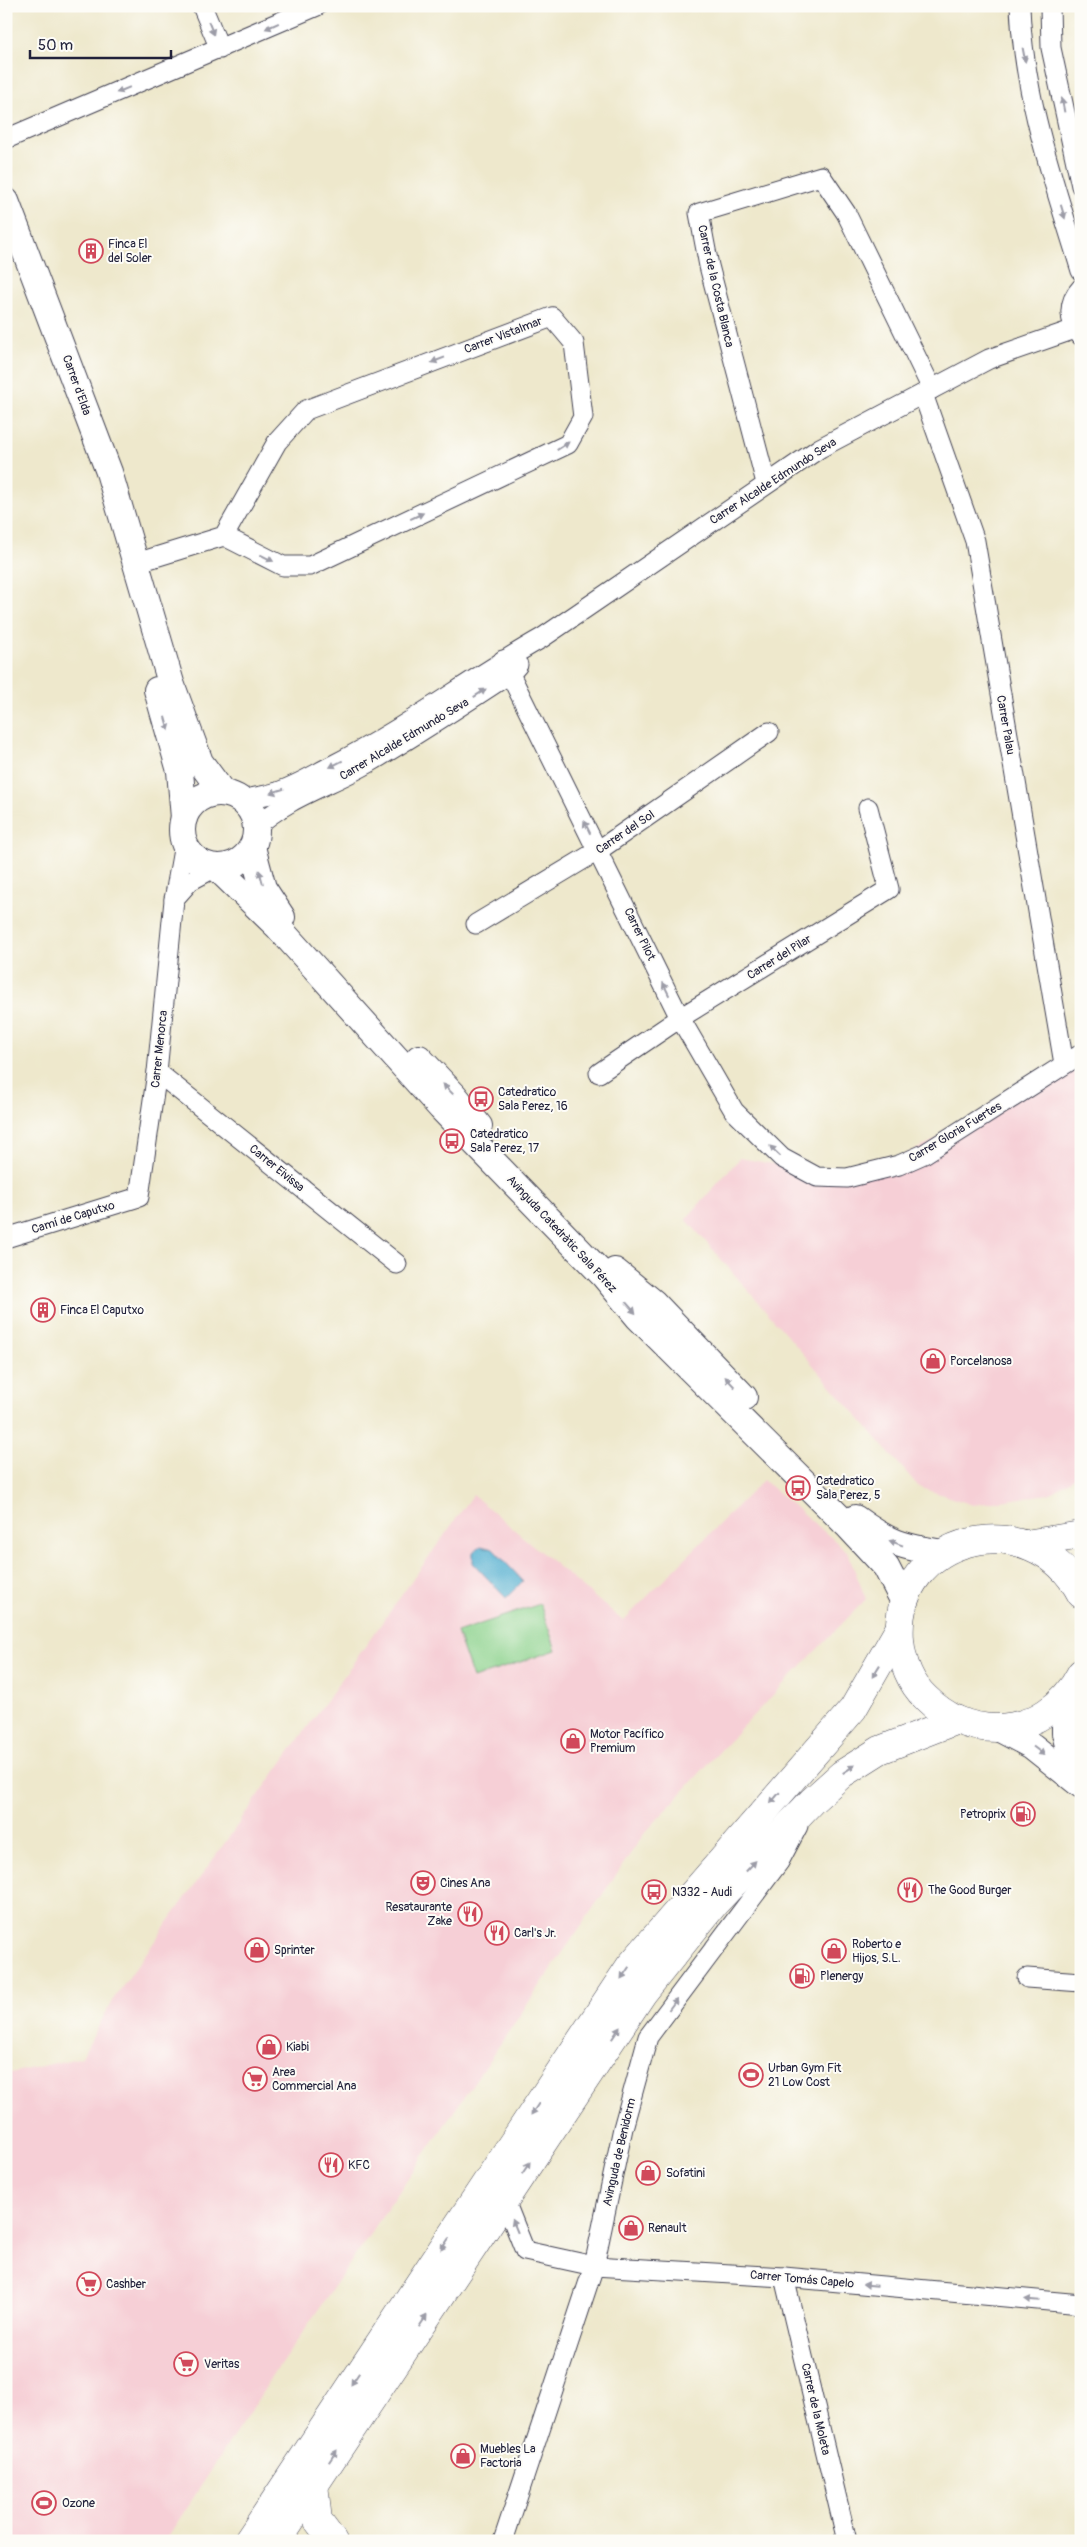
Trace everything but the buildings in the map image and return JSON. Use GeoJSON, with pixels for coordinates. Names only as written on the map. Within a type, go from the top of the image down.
{"type":"FeatureCollection","features":[{"type":"Feature","properties":{"kind":"main road"},"geometry":{"type":"LineString","coordinates":[[1026,1544],[1081,1535]]}},
{"type":"Feature","properties":{"kind":"main road"},"geometry":{"type":"LineString","coordinates":[[1076,1684],[1034,1720],[1017,1726],[998,1728],[970,1725],[956,1720],[920,1693],[908,1673],[901,1651],[900,1629],[904,1602],[927,1566],[943,1553],[962,1544],[983,1539],[1005,1539],[1026,1544],[1044,1552],[1061,1565],[1081,1594]]}},
{"type":"Feature","properties":{"kind":"main road"},"geometry":{"type":"LineString","coordinates":[[248,2541],[630,1966],[853,1709],[900,1629]]}},
{"type":"Feature","properties":{"kind":"main road"},"geometry":{"type":"LineString","coordinates":[[277,2541],[644,1993],[715,1903],[812,1801],[842,1774],[870,1755],[956,1720]]}},
{"type":"Feature","properties":{"kind":"main road"},"geometry":{"type":"LineString","coordinates":[[314,2484],[318,2521],[333,2541]]}},
{"type":"Feature","properties":{"kind":"street"},"geometry":{"type":"LineString","coordinates":[[202,6],[220,49]]}},
{"type":"Feature","properties":{"kind":"street"},"geometry":{"type":"LineString","coordinates":[[6,139],[220,49],[316,6]]}},
{"type":"Feature","properties":{"kind":"street"},"geometry":{"type":"LineString","coordinates":[[1020,6],[1021,40],[1036,118],[1081,271]]}},
{"type":"Feature","properties":{"kind":"street"},"geometry":{"type":"LineString","coordinates":[[1050,6],[1051,48],[1081,186]]}},
{"type":"Feature","properties":{"kind":"street","name":"Carrer de la Costa Blanca"},"geometry":{"type":"LineString","coordinates":[[766,483],[709,266],[699,213],[821,176],[846,213],[927,391]]}},
{"type":"Feature","properties":{"kind":"street","name":"Carrer d'Elda"},"geometry":{"type":"LineString","coordinates":[[6,201],[100,446],[137,568]]}},
{"type":"Feature","properties":{"kind":"street"},"geometry":{"type":"LineString","coordinates":[[1078,333],[1070,309],[1073,298],[1081,288]]}},
{"type":"Feature","properties":{"kind":"street","name":"Carrer Vistalmar"},"geometry":{"type":"LineString","coordinates":[[552,317],[574,343],[583,416],[568,444],[310,566],[283,566],[224,536],[277,442],[306,410],[552,317]]}},
{"type":"Feature","properties":{"kind":"street","name":"Carrer Alcalde Edmundo Seva"},"geometry":{"type":"LineString","coordinates":[[254,837],[284,805],[368,764],[507,666],[542,638],[766,483],[820,448],[989,359],[1078,333]]}},
{"type":"Feature","properties":{"kind":"street","name":"Carrer Palau"},"geometry":{"type":"LineString","coordinates":[[927,391],[975,541],[1064,1064]]}},
{"type":"Feature","properties":{"kind":"street"},"geometry":{"type":"LineString","coordinates":[[137,568],[224,536]]}},
{"type":"Feature","properties":{"kind":"street"},"geometry":{"type":"LineString","coordinates":[[137,568],[171,683],[200,762],[232,797],[251,812],[254,837],[237,863],[216,868],[190,881],[174,900]]}},
{"type":"Feature","properties":{"kind":"street"},"geometry":{"type":"LineString","coordinates":[[137,568],[158,692],[180,771],[184,818]]}},
{"type":"Feature","properties":{"kind":"street","name":"Carrer Alcalde Edmundo Seva"},"geometry":{"type":"LineString","coordinates":[[232,797],[278,792],[361,751],[435,706],[507,666]]}},
{"type":"Feature","properties":{"kind":"street","name":"Carrer Pilot"},"geometry":{"type":"LineString","coordinates":[[507,666],[680,1018],[734,1111],[782,1158],[817,1177]]}},
{"type":"Feature","properties":{"kind":"street","name":"Carrer del Sol"},"geometry":{"type":"LineString","coordinates":[[476,924],[599,850],[769,732]]}},
{"type":"Feature","properties":{"kind":"street"},"geometry":{"type":"LineString","coordinates":[[216,868],[202,864],[191,856],[184,844],[182,826],[188,809],[199,799],[213,793],[232,797]]}},
{"type":"Feature","properties":{"kind":"street","name":"Carrer del Pilar"},"geometry":{"type":"LineString","coordinates":[[599,1073],[680,1018],[889,888],[868,808]]}},
{"type":"Feature","properties":{"kind":"street","name":"Avinguda Catedràtic Sala Pérez"},"geometry":{"type":"LineString","coordinates":[[254,837],[264,888],[282,917],[454,1095],[488,1138],[612,1268],[654,1302],[855,1518],[884,1538],[910,1548],[943,1553]]}},
{"type":"Feature","properties":{"kind":"street","name":"Carrer Menorca"},"geometry":{"type":"LineString","coordinates":[[139,1197],[157,1072],[174,900],[184,844]]}},
{"type":"Feature","properties":{"kind":"street","name":"Avinguda Catedràtic Sala Pérez"},"geometry":{"type":"LineString","coordinates":[[216,868],[278,927],[441,1108],[598,1270],[638,1317],[847,1525],[886,1567],[904,1602]]}},
{"type":"Feature","properties":{"kind":"street","name":"Carrer Gloria Fuertes"},"geometry":{"type":"LineString","coordinates":[[817,1177],[847,1178],[899,1165],[924,1154],[1081,1054]]}},
{"type":"Feature","properties":{"kind":"street","name":"Carrer Eivissa"},"geometry":{"type":"LineString","coordinates":[[157,1072],[397,1264]]}},
{"type":"Feature","properties":{"kind":"street","name":"Camí de Caputxo"},"geometry":{"type":"LineString","coordinates":[[6,1238],[139,1197]]}},
{"type":"Feature","properties":{"kind":"street"},"geometry":{"type":"LineString","coordinates":[[1076,1684],[1065,1733],[1078,1782]]}},
{"type":"Feature","properties":{"kind":"street"},"geometry":{"type":"LineString","coordinates":[[998,1728],[1032,1746],[1078,1782]]}},
{"type":"Feature","properties":{"kind":"street","name":"Avinguda de Benidorm"},"geometry":{"type":"LineString","coordinates":[[503,2541],[594,2266],[623,2128],[648,2037],[779,1862],[812,1801]]}},
{"type":"Feature","properties":{"kind":"street"},"geometry":{"type":"LineString","coordinates":[[1027,1978],[1081,1982]]}},
{"type":"Feature","properties":{"kind":"street","name":"Carrer Tomás Capelo"},"geometry":{"type":"LineString","coordinates":[[504,2200],[525,2252],[594,2266],[784,2277],[1081,2304]]}},
{"type":"Feature","properties":{"kind":"street","name":"Carrer de la Moleta"},"geometry":{"type":"LineString","coordinates":[[784,2277],[847,2541]]}},
{"type":"Feature","properties":{"kind":"shaded area"},"geometry":{"type":"Polygon","coordinates":[[[1081,1066],[1081,1474],[1049,1494],[973,1505],[919,1487],[686,1219],[740,1158],[858,1179],[1081,1066]]]}},
{"type":"Feature","properties":{"kind":"shaded area"},"geometry":{"type":"Polygon","coordinates":[[[763,1480],[847,1551],[866,1599],[742,1727],[644,1834],[281,2364],[165,2541],[6,2541],[6,2074],[82,2057],[112,2001],[473,1495],[623,1621],[763,1480]]]}},
{"type":"Feature","properties":{"kind":"green space"},"geometry":{"type":"Polygon","coordinates":[[[540,1604],[556,1650],[473,1678],[457,1632],[540,1604]]]}},
{"type":"Feature","properties":{"kind":"water"},"geometry":{"type":"Polygon","coordinates":[[[481,1546],[493,1549],[523,1581],[506,1598],[473,1563],[473,1552],[481,1546]]]}},
{"type":"Feature","properties":{"kind":"place","name":"Finca El del Soler"},"geometry":{"type":"Point","coordinates":[91,251]}},
{"type":"Feature","properties":{"kind":"place","name":"Catedratico Sala Perez, 16"},"geometry":{"type":"Point","coordinates":[481,1099]}},
{"type":"Feature","properties":{"kind":"place","name":"Catedratico Sala Perez, 17"},"geometry":{"type":"Point","coordinates":[452,1141]}},
{"type":"Feature","properties":{"kind":"place","name":"Finca El Caputxo"},"geometry":{"type":"Point","coordinates":[43,1310]}},
{"type":"Feature","properties":{"kind":"place","name":"Porcelanosa"},"geometry":{"type":"Point","coordinates":[933,1361]}},
{"type":"Feature","properties":{"kind":"place","name":"Catedratico Sala Perez, 5"},"geometry":{"type":"Point","coordinates":[798,1488]}},
{"type":"Feature","properties":{"kind":"place","name":"Motor Pacífico Premium"},"geometry":{"type":"Point","coordinates":[573,1741]}},
{"type":"Feature","properties":{"kind":"place","name":"Petroprix"},"geometry":{"type":"Point","coordinates":[1023,1814]}},
{"type":"Feature","properties":{"kind":"place","name":"Cines Ana"},"geometry":{"type":"Point","coordinates":[423,1883]}},
{"type":"Feature","properties":{"kind":"place","name":"The Good Burger"},"geometry":{"type":"Point","coordinates":[910,1890]}},
{"type":"Feature","properties":{"kind":"place","name":"N332 - Audi"},"geometry":{"type":"Point","coordinates":[654,1892]}},
{"type":"Feature","properties":{"kind":"place","name":"Resataurante Zake"},"geometry":{"type":"Point","coordinates":[470,1914]}},
{"type":"Feature","properties":{"kind":"place","name":"Carl's Jr."},"geometry":{"type":"Point","coordinates":[497,1933]}},
{"type":"Feature","properties":{"kind":"place","name":"Sprinter"},"geometry":{"type":"Point","coordinates":[257,1950]}},
{"type":"Feature","properties":{"kind":"place","name":"Roberto e Hijos, S.L."},"geometry":{"type":"Point","coordinates":[834,1951]}},
{"type":"Feature","properties":{"kind":"place","name":"Plenergy"},"geometry":{"type":"Point","coordinates":[802,1976]}},
{"type":"Feature","properties":{"kind":"place","name":"Kiabi"},"geometry":{"type":"Point","coordinates":[269,2047]}},
{"type":"Feature","properties":{"kind":"place","name":"Urban Gym Fit 21 Low Cost"},"geometry":{"type":"Point","coordinates":[751,2075]}},
{"type":"Feature","properties":{"kind":"place","name":"Area Commercial Ana"},"geometry":{"type":"Point","coordinates":[255,2079]}},
{"type":"Feature","properties":{"kind":"place","name":"KFC"},"geometry":{"type":"Point","coordinates":[331,2165]}},
{"type":"Feature","properties":{"kind":"place","name":"Sofatini"},"geometry":{"type":"Point","coordinates":[648,2173]}},
{"type":"Feature","properties":{"kind":"place","name":"Renault"},"geometry":{"type":"Point","coordinates":[631,2228]}},
{"type":"Feature","properties":{"kind":"place","name":"Cashber"},"geometry":{"type":"Point","coordinates":[89,2284]}},
{"type":"Feature","properties":{"kind":"place","name":"Veritas"},"geometry":{"type":"Point","coordinates":[186,2364]}},
{"type":"Feature","properties":{"kind":"place","name":"Muebles La Factoria"},"geometry":{"type":"Point","coordinates":[463,2456]}},
{"type":"Feature","properties":{"kind":"place","name":"Ozone"},"geometry":{"type":"Point","coordinates":[44,2503]}}]}
